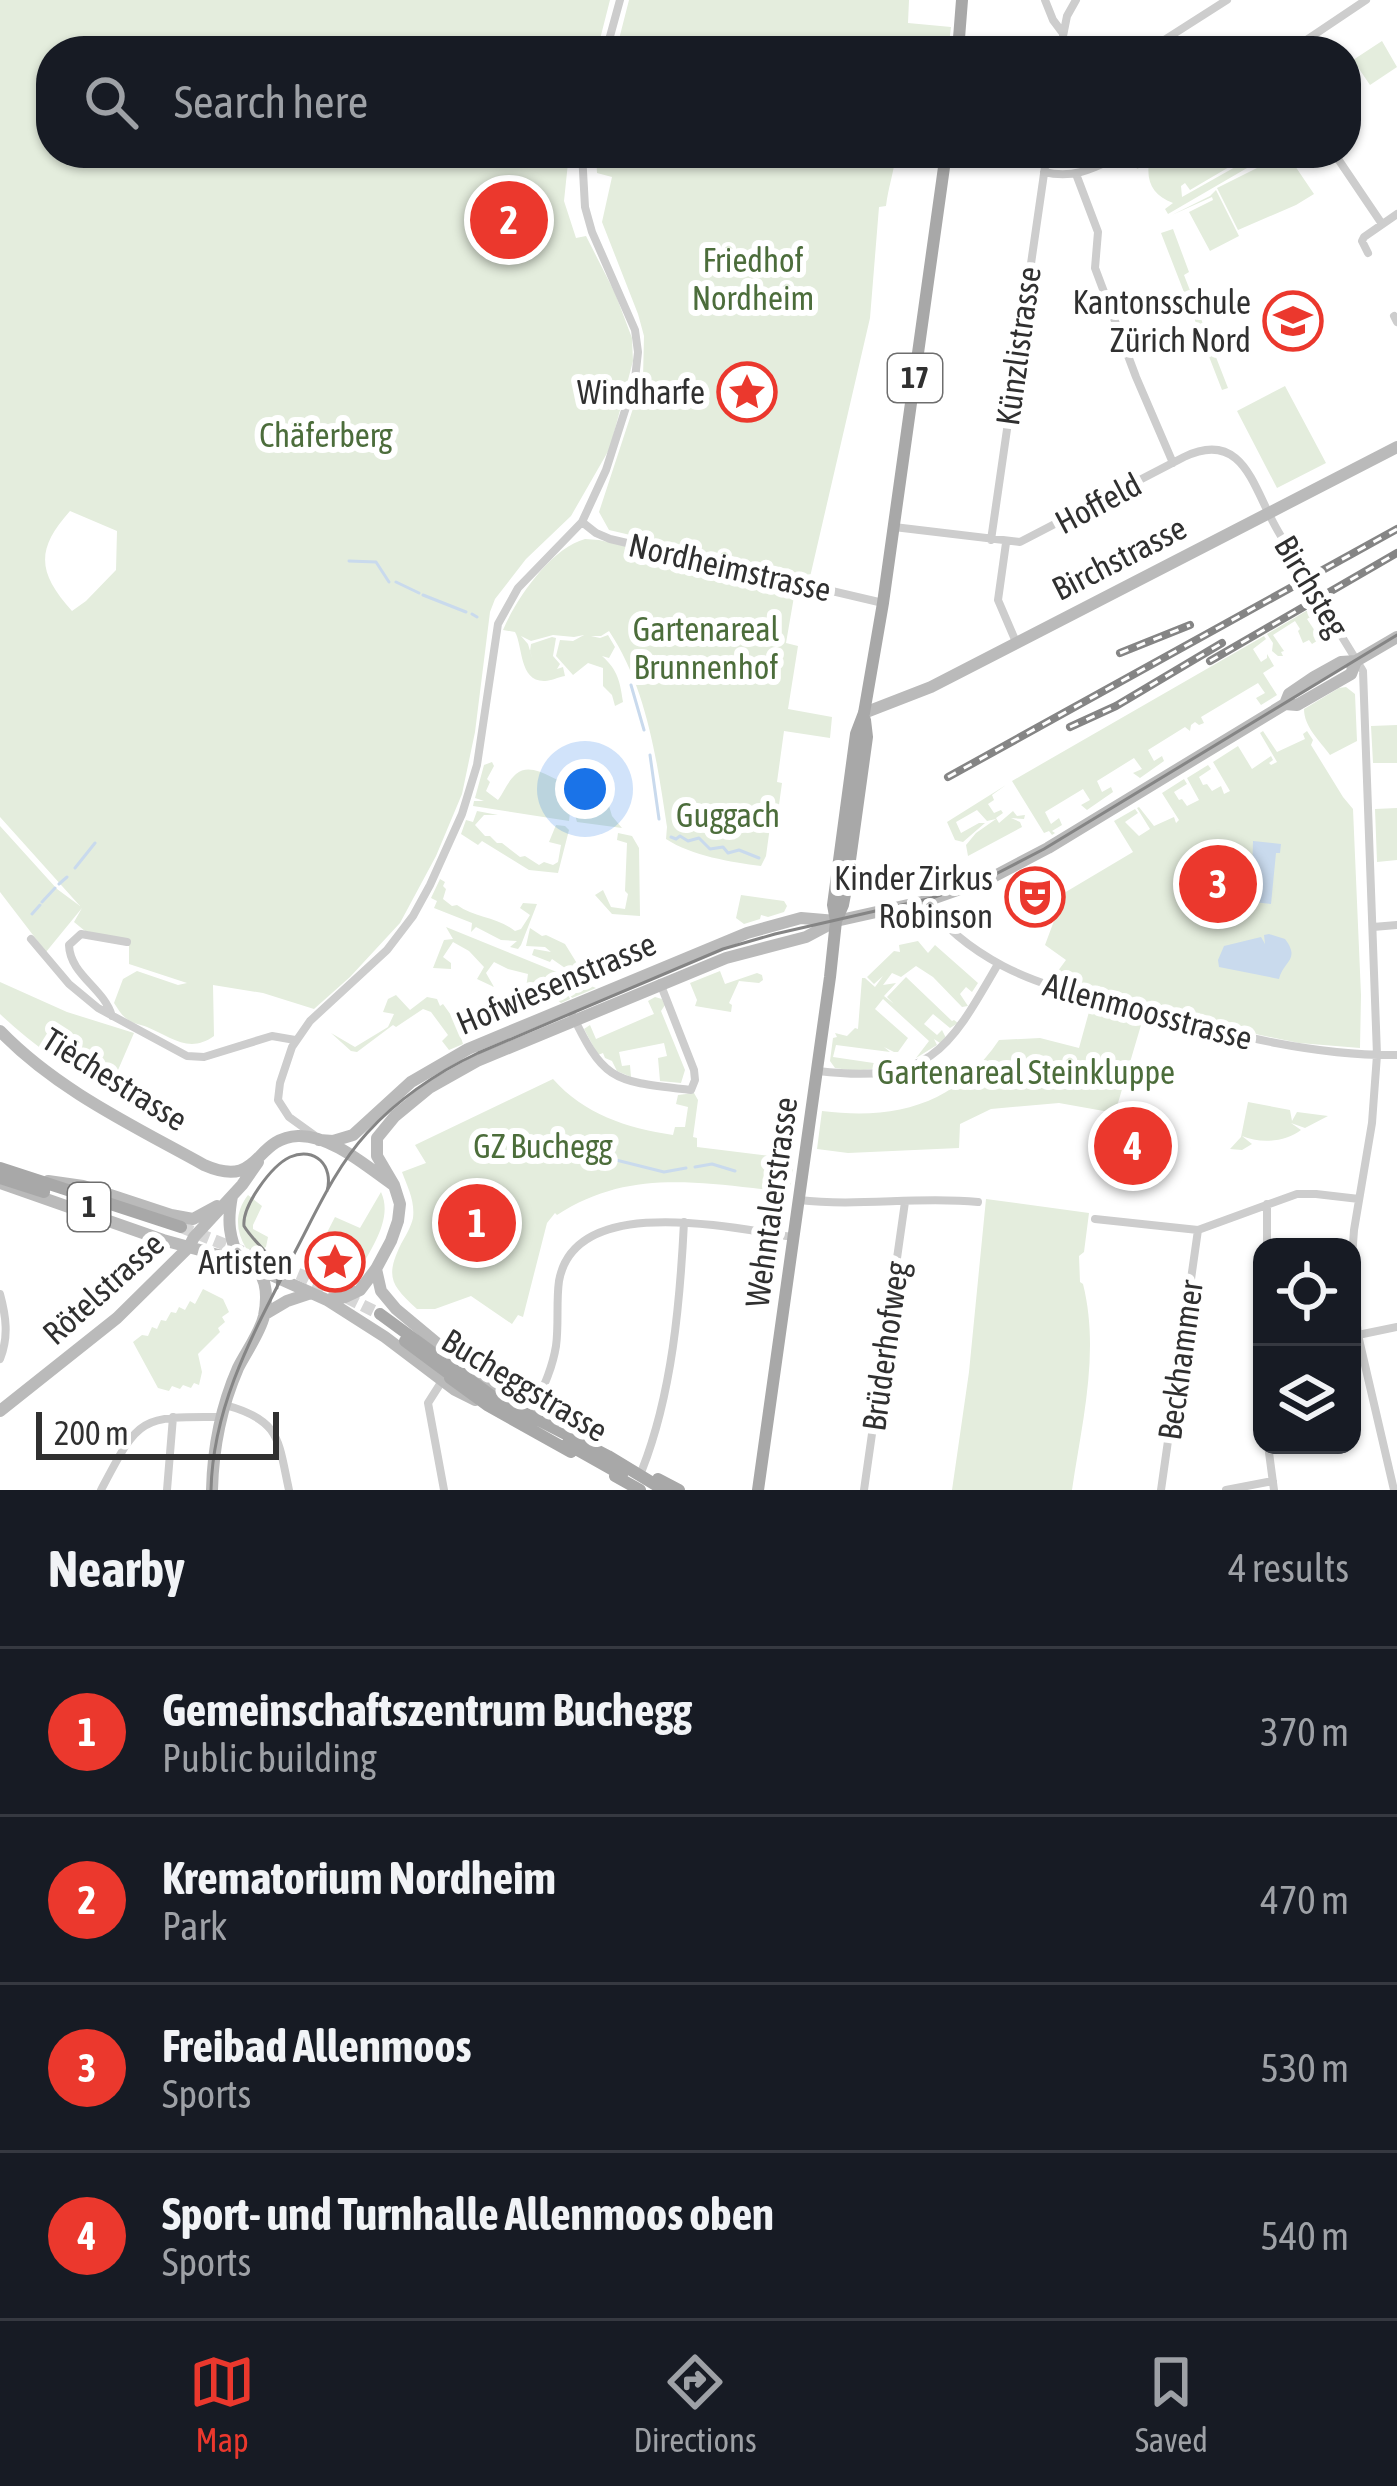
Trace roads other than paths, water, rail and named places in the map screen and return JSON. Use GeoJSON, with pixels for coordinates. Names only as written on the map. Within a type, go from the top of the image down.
{"type":"FeatureCollection","features":[{"type":"Feature","properties":{"kind":"main road"},"geometry":{"type":"LineString","coordinates":[[959,36],[962,0]]}},
{"type":"Feature","properties":{"kind":"main road","name":"Wehntalerstrasse"},"geometry":{"type":"LineString","coordinates":[[758,1490],[817,1071],[856,734],[883,603],[944,168]]}},
{"type":"Feature","properties":{"kind":"main road","name":"Bucheggstrasse"},"geometry":{"type":"LineString","coordinates":[[0,1168],[180,1231],[0,1180]]}},
{"type":"Feature","properties":{"kind":"main road","name":"Bucheggstrasse"},"geometry":{"type":"LineString","coordinates":[[650,1490],[441,1376],[378,1317],[466,1378],[664,1490]]}},
{"type":"Feature","properties":{"kind":"main road"},"geometry":{"type":"LineString","coordinates":[[441,1376],[640,1490]]}},
{"type":"Feature","properties":{"kind":"main road"},"geometry":{"type":"LineString","coordinates":[[608,1456],[679,1490]]}},
{"type":"Feature","properties":{"kind":"street"},"geometry":{"type":"LineString","coordinates":[[610,36],[620,0]]}},
{"type":"Feature","properties":{"kind":"street"},"geometry":{"type":"LineString","coordinates":[[1045,0],[1062,32]]}},
{"type":"Feature","properties":{"kind":"street"},"geometry":{"type":"LineString","coordinates":[[1062,36],[1076,0]]}},
{"type":"Feature","properties":{"kind":"street"},"geometry":{"type":"LineString","coordinates":[[1171,36],[1227,0]]}},
{"type":"Feature","properties":{"kind":"street"},"geometry":{"type":"LineString","coordinates":[[1312,36],[1366,0]]}},
{"type":"Feature","properties":{"kind":"street"},"geometry":{"type":"LineString","coordinates":[[327,1300],[356,1293],[376,1269],[398,1221],[400,1204],[394,1185],[289,1117],[278,1100],[280,1083],[295,1040],[387,950],[430,885],[462,814],[477,765],[497,624],[526,576],[582,522],[614,449],[635,379],[635,330],[592,232],[583,168]]}},
{"type":"Feature","properties":{"kind":"street","name":"Künzlistrasse"},"geometry":{"type":"LineString","coordinates":[[991,540],[1045,168]]}},
{"type":"Feature","properties":{"kind":"street"},"geometry":{"type":"LineString","coordinates":[[1044,172],[1066,176],[1092,168]]}},
{"type":"Feature","properties":{"kind":"street"},"geometry":{"type":"LineString","coordinates":[[1344,168],[1382,224]]}},
{"type":"Feature","properties":{"kind":"street"},"geometry":{"type":"LineString","coordinates":[[1076,175],[1096,224],[1094,268],[1173,463]]}},
{"type":"Feature","properties":{"kind":"street"},"geometry":{"type":"LineString","coordinates":[[1368,253],[1364,236],[1397,214]]}},
{"type":"Feature","properties":{"kind":"street","name":"Birchstrasse"},"geometry":{"type":"LineString","coordinates":[[864,713],[931,687],[1397,447]]}},
{"type":"Feature","properties":{"kind":"street","name":"Hoffeld"},"geometry":{"type":"LineString","coordinates":[[1006,543],[1029,540],[1202,450],[1233,456],[1248,470],[1268,512]]}},
{"type":"Feature","properties":{"kind":"street","name":"Birchsteg"},"geometry":{"type":"LineString","coordinates":[[1268,512],[1356,661]]}},
{"type":"Feature","properties":{"kind":"street","name":"Nordheimstrasse"},"geometry":{"type":"LineString","coordinates":[[582,522],[610,539],[883,603]]}},
{"type":"Feature","properties":{"kind":"street"},"geometry":{"type":"LineString","coordinates":[[893,527],[1006,543],[998,600],[1016,642]]}},
{"type":"Feature","properties":{"kind":"street","name":"Hofwiesenstrasse"},"geometry":{"type":"LineString","coordinates":[[319,1140],[352,1136],[396,1094],[467,1049],[660,985],[725,958],[806,937],[836,921],[926,902],[1018,865],[1285,704],[1297,705],[1351,674],[1356,661],[1397,637]]}},
{"type":"Feature","properties":{"kind":"street"},"geometry":{"type":"LineString","coordinates":[[1354,1238],[1377,1055],[1363,671],[1356,661]]}},
{"type":"Feature","properties":{"kind":"street","name":"Allenmoosstrasse"},"geometry":{"type":"LineString","coordinates":[[926,902],[939,920],[998,964],[1045,984],[1252,1040],[1328,1053],[1397,1055]]}},
{"type":"Feature","properties":{"kind":"street","name":"Hofwiesenstrasse"},"geometry":{"type":"LineString","coordinates":[[394,1185],[376,1147],[382,1129],[454,1072],[658,969],[747,933],[801,918],[836,921]]}},
{"type":"Feature","properties":{"kind":"street"},"geometry":{"type":"LineString","coordinates":[[1373,927],[1397,925]]}},
{"type":"Feature","properties":{"kind":"street"},"geometry":{"type":"LineString","coordinates":[[112,1018],[106,1000],[71,962],[68,948],[81,934],[127,942]]}},
{"type":"Feature","properties":{"kind":"street"},"geometry":{"type":"LineString","coordinates":[[31,939],[69,984],[112,1018],[194,1058],[272,1036],[295,1040]]}},
{"type":"Feature","properties":{"kind":"street"},"geometry":{"type":"LineString","coordinates":[[817,1071],[874,1076],[924,1060],[964,1023],[998,964]]}},
{"type":"Feature","properties":{"kind":"street"},"geometry":{"type":"LineString","coordinates":[[572,1014],[591,1054],[608,1071],[623,1079],[686,1089],[695,1079],[694,1070],[658,969]]}},
{"type":"Feature","properties":{"kind":"street","name":"Tièchestrasse"},"geometry":{"type":"LineString","coordinates":[[0,1030],[58,1082],[206,1166],[223,1174],[238,1172],[262,1156]]}},
{"type":"Feature","properties":{"kind":"street"},"geometry":{"type":"LineString","coordinates":[[240,1262],[229,1234],[232,1195],[268,1148],[289,1137],[319,1140]]}},
{"type":"Feature","properties":{"kind":"street","name":"Tièchestrasse"},"geometry":{"type":"LineString","coordinates":[[206,1166],[232,1195]]}},
{"type":"Feature","properties":{"kind":"street","name":"Bucheggstrasse"},"geometry":{"type":"LineString","coordinates":[[24,1176],[83,1186],[193,1219],[232,1195]]}},
{"type":"Feature","properties":{"kind":"street","name":"Bucheggstrasse"},"geometry":{"type":"LineString","coordinates":[[0,1180],[240,1262],[327,1300],[441,1376]]}},
{"type":"Feature","properties":{"kind":"street"},"geometry":{"type":"LineString","coordinates":[[1095,1219],[1198,1230],[1297,1194],[1359,1199]]}},
{"type":"Feature","properties":{"kind":"street","name":"Rötelstrasse"},"geometry":{"type":"LineString","coordinates":[[0,1412],[117,1318],[189,1247],[232,1195]]}},
{"type":"Feature","properties":{"kind":"street"},"geometry":{"type":"LineString","coordinates":[[799,1200],[978,1202]]}},
{"type":"Feature","properties":{"kind":"street","name":"Brüderhofweg"},"geometry":{"type":"LineString","coordinates":[[864,1490],[905,1202]]}},
{"type":"Feature","properties":{"kind":"street"},"geometry":{"type":"LineString","coordinates":[[1267,1204],[1268,1238]]}},
{"type":"Feature","properties":{"kind":"street"},"geometry":{"type":"LineString","coordinates":[[531,1415],[553,1364],[560,1280],[572,1252],[585,1240],[604,1230],[684,1222],[794,1237]]}},
{"type":"Feature","properties":{"kind":"street"},"geometry":{"type":"LineString","coordinates":[[642,1470],[666,1383],[676,1324],[684,1222]]}},
{"type":"Feature","properties":{"kind":"street","name":"Beckhammer"},"geometry":{"type":"LineString","coordinates":[[1161,1490],[1198,1230]]}},
{"type":"Feature","properties":{"kind":"street","name":"Bucheggstrasse"},"geometry":{"type":"LineString","coordinates":[[376,1269],[381,1291],[396,1309],[510,1404]]}},
{"type":"Feature","properties":{"kind":"street"},"geometry":{"type":"LineString","coordinates":[[257,1270],[266,1288],[265,1314]]}},
{"type":"Feature","properties":{"kind":"street"},"geometry":{"type":"LineString","coordinates":[[0,1294],[6,1323],[0,1358]]}},
{"type":"Feature","properties":{"kind":"street"},"geometry":{"type":"LineString","coordinates":[[212,1490],[223,1411],[236,1372],[265,1314],[286,1300],[309,1294]]}},
{"type":"Feature","properties":{"kind":"street"},"geometry":{"type":"LineString","coordinates":[[1361,1334],[1397,1327]]}},
{"type":"Feature","properties":{"kind":"street"},"geometry":{"type":"LineString","coordinates":[[1361,1346],[1394,1490]]}},
{"type":"Feature","properties":{"kind":"street"},"geometry":{"type":"LineString","coordinates":[[441,1376],[428,1403],[443,1490]]}},
{"type":"Feature","properties":{"kind":"street"},"geometry":{"type":"LineString","coordinates":[[101,1490],[134,1432],[155,1420],[242,1409],[274,1432],[289,1490]]}},
{"type":"Feature","properties":{"kind":"street"},"geometry":{"type":"LineString","coordinates":[[167,1490],[173,1417]]}},
{"type":"Feature","properties":{"kind":"street"},"geometry":{"type":"LineString","coordinates":[[1226,1490],[1273,1485],[1269,1454]]}},
{"type":"Feature","properties":{"kind":"water"},"geometry":{"type":"Polygon","coordinates":[[[1253,841],[1281,844],[1271,904],[1239,894],[1252,875],[1253,841]]]}},
{"type":"Feature","properties":{"kind":"water"},"geometry":{"type":"Polygon","coordinates":[[[1264,935],[1285,939],[1291,952],[1279,979],[1219,967],[1224,946],[1261,937],[1265,944],[1264,935]]]}},
{"type":"Feature","properties":{"kind":"waterway"},"geometry":{"type":"LineString","coordinates":[[349,561],[376,562],[389,582]]}},
{"type":"Feature","properties":{"kind":"waterway"},"geometry":{"type":"LineString","coordinates":[[396,582],[419,593]]}},
{"type":"Feature","properties":{"kind":"waterway"},"geometry":{"type":"LineString","coordinates":[[423,595],[466,612]]}},
{"type":"Feature","properties":{"kind":"waterway"},"geometry":{"type":"LineString","coordinates":[[472,614],[477,617]]}},
{"type":"Feature","properties":{"kind":"waterway"},"geometry":{"type":"LineString","coordinates":[[631,685],[644,730]]}},
{"type":"Feature","properties":{"kind":"waterway"},"geometry":{"type":"LineString","coordinates":[[650,755],[659,819]]}},
{"type":"Feature","properties":{"kind":"waterway"},"geometry":{"type":"LineString","coordinates":[[671,837],[699,838],[710,849],[723,847],[728,853],[739,850],[759,858]]}},
{"type":"Feature","properties":{"kind":"waterway"},"geometry":{"type":"LineString","coordinates":[[75,868],[95,843]]}},
{"type":"Feature","properties":{"kind":"waterway"},"geometry":{"type":"LineString","coordinates":[[59,884],[67,877]]}},
{"type":"Feature","properties":{"kind":"waterway"},"geometry":{"type":"LineString","coordinates":[[42,902],[55,888]]}},
{"type":"Feature","properties":{"kind":"waterway"},"geometry":{"type":"LineString","coordinates":[[32,914],[40,905]]}},
{"type":"Feature","properties":{"kind":"waterway"},"geometry":{"type":"LineString","coordinates":[[610,1162],[664,1172],[686,1168]]}},
{"type":"Feature","properties":{"kind":"waterway"},"geometry":{"type":"LineString","coordinates":[[695,1167],[712,1164],[735,1171]]}},
{"type":"Feature","properties":{"kind":"tunnel"},"geometry":{"type":"LineString","coordinates":[[181,1227],[301,1275],[380,1314]]}},
{"type":"Feature","properties":{"kind":"tram line"},"geometry":{"type":"LineString","coordinates":[[211,1490],[228,1395],[252,1336],[336,1174],[379,1120],[419,1087],[478,1053],[723,949],[932,898],[990,877],[1397,635]]}},
{"type":"Feature","properties":{"kind":"tram line"},"geometry":{"type":"LineString","coordinates":[[277,1288],[273,1261],[244,1226],[253,1198],[275,1169],[299,1154],[315,1156],[325,1166],[327,1191]]}},
{"type":"Feature","properties":{"kind":"railway"},"geometry":{"type":"LineString","coordinates":[[948,777],[1397,529]]}},
{"type":"Feature","properties":{"kind":"railway"},"geometry":{"type":"LineString","coordinates":[[1210,661],[1397,553]]}},
{"type":"Feature","properties":{"kind":"railway"},"geometry":{"type":"LineString","coordinates":[[1120,653],[1190,625]]}},
{"type":"Feature","properties":{"kind":"railway"},"geometry":{"type":"LineString","coordinates":[[1070,727],[1116,706],[1222,643]]}},
{"type":"Feature","properties":{"kind":"place","name":"Krematorium Nordheim"},"geometry":{"type":"Point","coordinates":[509,220]}},
{"type":"Feature","properties":{"kind":"place","name":"Kantonsschule Zürich Nord"},"geometry":{"type":"Point","coordinates":[1293,321]}},
{"type":"Feature","properties":{"kind":"place","name":"Windharfe"},"geometry":{"type":"Point","coordinates":[747,392]}},
{"type":"Feature","properties":{"kind":"place","name":"Freibad Allenmoos"},"geometry":{"type":"Point","coordinates":[1218,884]}},
{"type":"Feature","properties":{"kind":"place","name":"Kinder Zirkus Robinson"},"geometry":{"type":"Point","coordinates":[1035,897]}},
{"type":"Feature","properties":{"kind":"place","name":"Sport- und Turnhalle Allenmoos oben"},"geometry":{"type":"Point","coordinates":[1133,1146]}},
{"type":"Feature","properties":{"kind":"place","name":"Gemeinschaftszentrum Buchegg"},"geometry":{"type":"Point","coordinates":[477,1223]}},
{"type":"Feature","properties":{"kind":"place","name":"Artisten"},"geometry":{"type":"Point","coordinates":[335,1262]}},
{"type":"Feature","properties":{"kind":"park label","name":"Friedhof Nordheim"},"geometry":{"type":"Point","coordinates":[753,279]}},
{"type":"Feature","properties":{"kind":"park label","name":"Chäferberg"},"geometry":{"type":"Point","coordinates":[326,435]}},
{"type":"Feature","properties":{"kind":"park label","name":"Gartenareal Brunnenhof"},"geometry":{"type":"Point","coordinates":[706,648]}},
{"type":"Feature","properties":{"kind":"park label","name":"Guggach"},"geometry":{"type":"Point","coordinates":[728,815]}},
{"type":"Feature","properties":{"kind":"park label","name":"Gartenareal Steinkluppe"},"geometry":{"type":"Point","coordinates":[1026,1072]}},
{"type":"Feature","properties":{"kind":"park label","name":"GZ Buchegg"},"geometry":{"type":"Point","coordinates":[543,1146]}}]}
